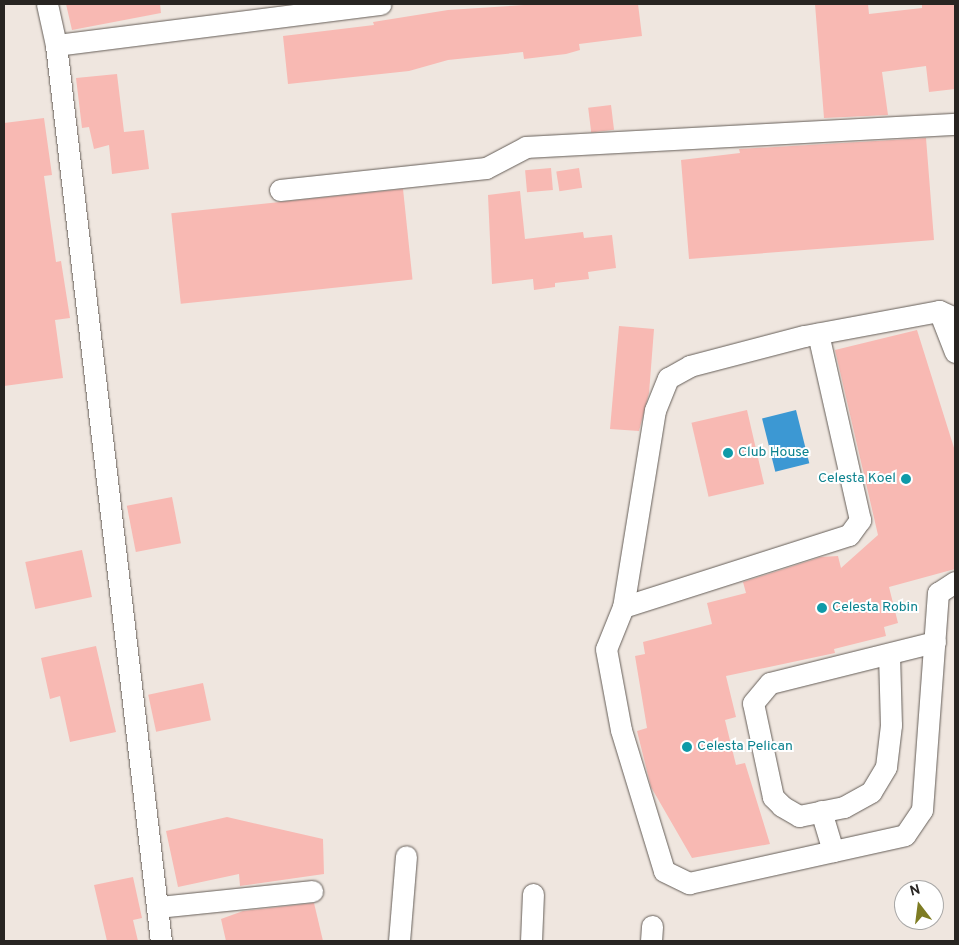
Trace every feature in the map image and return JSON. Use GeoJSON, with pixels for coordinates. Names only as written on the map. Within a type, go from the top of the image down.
{"type":"FeatureCollection","features":[{"type":"Feature","properties":{"kind":"street"},"geometry":{"type":"LineString","coordinates":[[47,4],[56,45],[161,941]]}},
{"type":"Feature","properties":{"kind":"street"},"geometry":{"type":"LineString","coordinates":[[56,45],[380,4]]}},
{"type":"Feature","properties":{"kind":"street"},"geometry":{"type":"LineString","coordinates":[[280,190],[486,168],[526,148],[955,124]]}},
{"type":"Feature","properties":{"kind":"street"},"geometry":{"type":"LineString","coordinates":[[955,352],[947,315],[818,334],[690,366],[668,378],[656,410],[623,607],[606,649],[621,730],[664,871],[689,883],[905,835],[922,810],[938,593],[955,582]]}},
{"type":"Feature","properties":{"kind":"street"},"geometry":{"type":"LineString","coordinates":[[623,607],[850,535],[860,520],[818,334]]}},
{"type":"Feature","properties":{"kind":"street"},"geometry":{"type":"LineString","coordinates":[[889,654],[890,725],[886,767],[870,792],[844,807],[798,816],[773,797],[753,703],[770,684],[935,642]]}},
{"type":"Feature","properties":{"kind":"street"},"geometry":{"type":"LineString","coordinates":[[822,811],[833,851]]}},
{"type":"Feature","properties":{"kind":"street"},"geometry":{"type":"LineString","coordinates":[[399,941],[406,856]]}},
{"type":"Feature","properties":{"kind":"street"},"geometry":{"type":"LineString","coordinates":[[158,907],[312,891]]}},
{"type":"Feature","properties":{"kind":"street"},"geometry":{"type":"LineString","coordinates":[[531,941],[533,894]]}},
{"type":"Feature","properties":{"kind":"water"},"geometry":{"type":"Polygon","coordinates":[[[796,410],[809,463],[775,472],[762,418],[796,410]]]}},
{"type":"Feature","properties":{"kind":"building"},"geometry":{"type":"Polygon","coordinates":[[[66,4],[160,4],[161,13],[72,30],[66,4]]]}},
{"type":"Feature","properties":{"kind":"building"},"geometry":{"type":"Polygon","coordinates":[[[540,4],[638,4],[642,36],[579,44],[580,50],[566,54],[524,59],[523,52],[448,60],[409,71],[288,84],[283,36],[374,25],[373,22],[448,10],[540,4]]]}},
{"type":"Feature","properties":{"kind":"building"},"geometry":{"type":"Polygon","coordinates":[[[815,4],[868,4],[869,14],[922,8],[922,4],[955,4],[955,89],[929,92],[926,66],[882,72],[888,115],[824,118],[815,4]]]}},
{"type":"Feature","properties":{"kind":"building"},"geometry":{"type":"Polygon","coordinates":[[[117,74],[124,132],[144,130],[149,169],[112,174],[109,145],[94,149],[89,127],[82,128],[76,78],[117,74]]]}},
{"type":"Feature","properties":{"kind":"building"},"geometry":{"type":"Polygon","coordinates":[[[611,105],[614,130],[591,133],[588,108],[611,105]]]}},
{"type":"Feature","properties":{"kind":"building"},"geometry":{"type":"Polygon","coordinates":[[[44,118],[52,175],[44,176],[56,262],[61,261],[70,318],[55,320],[63,378],[4,386],[4,123],[44,118]]]}},
{"type":"Feature","properties":{"kind":"building"},"geometry":{"type":"Polygon","coordinates":[[[926,138],[934,240],[689,259],[681,160],[740,153],[739,149],[926,138]]]}},
{"type":"Feature","properties":{"kind":"building"},"geometry":{"type":"Polygon","coordinates":[[[551,168],[553,190],[527,192],[525,170],[551,168]]]}},
{"type":"Feature","properties":{"kind":"building"},"geometry":{"type":"Polygon","coordinates":[[[579,168],[582,188],[559,191],[556,172],[579,168]]]}},
{"type":"Feature","properties":{"kind":"building"},"geometry":{"type":"Polygon","coordinates":[[[403,189],[413,280],[181,304],[171,213],[403,189]]]}},
{"type":"Feature","properties":{"kind":"building"},"geometry":{"type":"Polygon","coordinates":[[[520,191],[525,239],[583,232],[584,238],[612,235],[616,268],[588,272],[589,279],[555,283],[555,287],[534,290],[533,279],[492,284],[488,195],[520,191]]]}},
{"type":"Feature","properties":{"kind":"building"},"geometry":{"type":"Polygon","coordinates":[[[619,326],[654,329],[649,393],[639,431],[610,429],[619,326]]]}},
{"type":"Feature","properties":{"kind":"building"},"geometry":{"type":"Polygon","coordinates":[[[917,330],[955,451],[955,569],[889,587],[898,623],[884,627],[886,636],[834,649],[835,653],[726,676],[736,717],[725,720],[736,765],[745,763],[770,844],[692,858],[651,787],[637,731],[647,728],[635,656],[645,654],[643,642],[712,624],[707,603],[746,593],[743,582],[821,557],[838,556],[841,568],[878,535],[835,350],[917,330]]]}},
{"type":"Feature","properties":{"kind":"building","name":"Club House"},"geometry":{"type":"Polygon","coordinates":[[[747,410],[764,484],[709,497],[691,423],[747,410]]]}},
{"type":"Feature","properties":{"kind":"building"},"geometry":{"type":"Polygon","coordinates":[[[172,497],[181,543],[136,552],[127,506],[172,497]]]}},
{"type":"Feature","properties":{"kind":"building"},"geometry":{"type":"Polygon","coordinates":[[[82,550],[92,597],[35,609],[25,562],[82,550]]]}},
{"type":"Feature","properties":{"kind":"building"},"geometry":{"type":"Polygon","coordinates":[[[96,646],[116,732],[70,742],[60,696],[50,699],[41,658],[96,646]]]}},
{"type":"Feature","properties":{"kind":"building"},"geometry":{"type":"Polygon","coordinates":[[[203,683],[211,720],[156,732],[148,695],[203,683]]]}},
{"type":"Feature","properties":{"kind":"building"},"geometry":{"type":"Polygon","coordinates":[[[227,817],[323,839],[324,874],[240,886],[239,874],[178,887],[166,831],[227,817]]]}},
{"type":"Feature","properties":{"kind":"building"},"geometry":{"type":"Polygon","coordinates":[[[133,877],[142,918],[133,920],[138,941],[107,941],[94,885],[133,877]]]}},
{"type":"Feature","properties":{"kind":"building"},"geometry":{"type":"Polygon","coordinates":[[[314,903],[323,941],[226,941],[221,919],[243,911],[314,903]]]}},
{"type":"Feature","properties":{"kind":"place","name":"Club House"},"geometry":{"type":"Point","coordinates":[728,453]}},
{"type":"Feature","properties":{"kind":"place","name":"Celesta Koel"},"geometry":{"type":"Point","coordinates":[906,479]}},
{"type":"Feature","properties":{"kind":"place","name":"Celesta Robin"},"geometry":{"type":"Point","coordinates":[822,608]}},
{"type":"Feature","properties":{"kind":"place","name":"Celesta Pelican"},"geometry":{"type":"Point","coordinates":[687,747]}}]}
